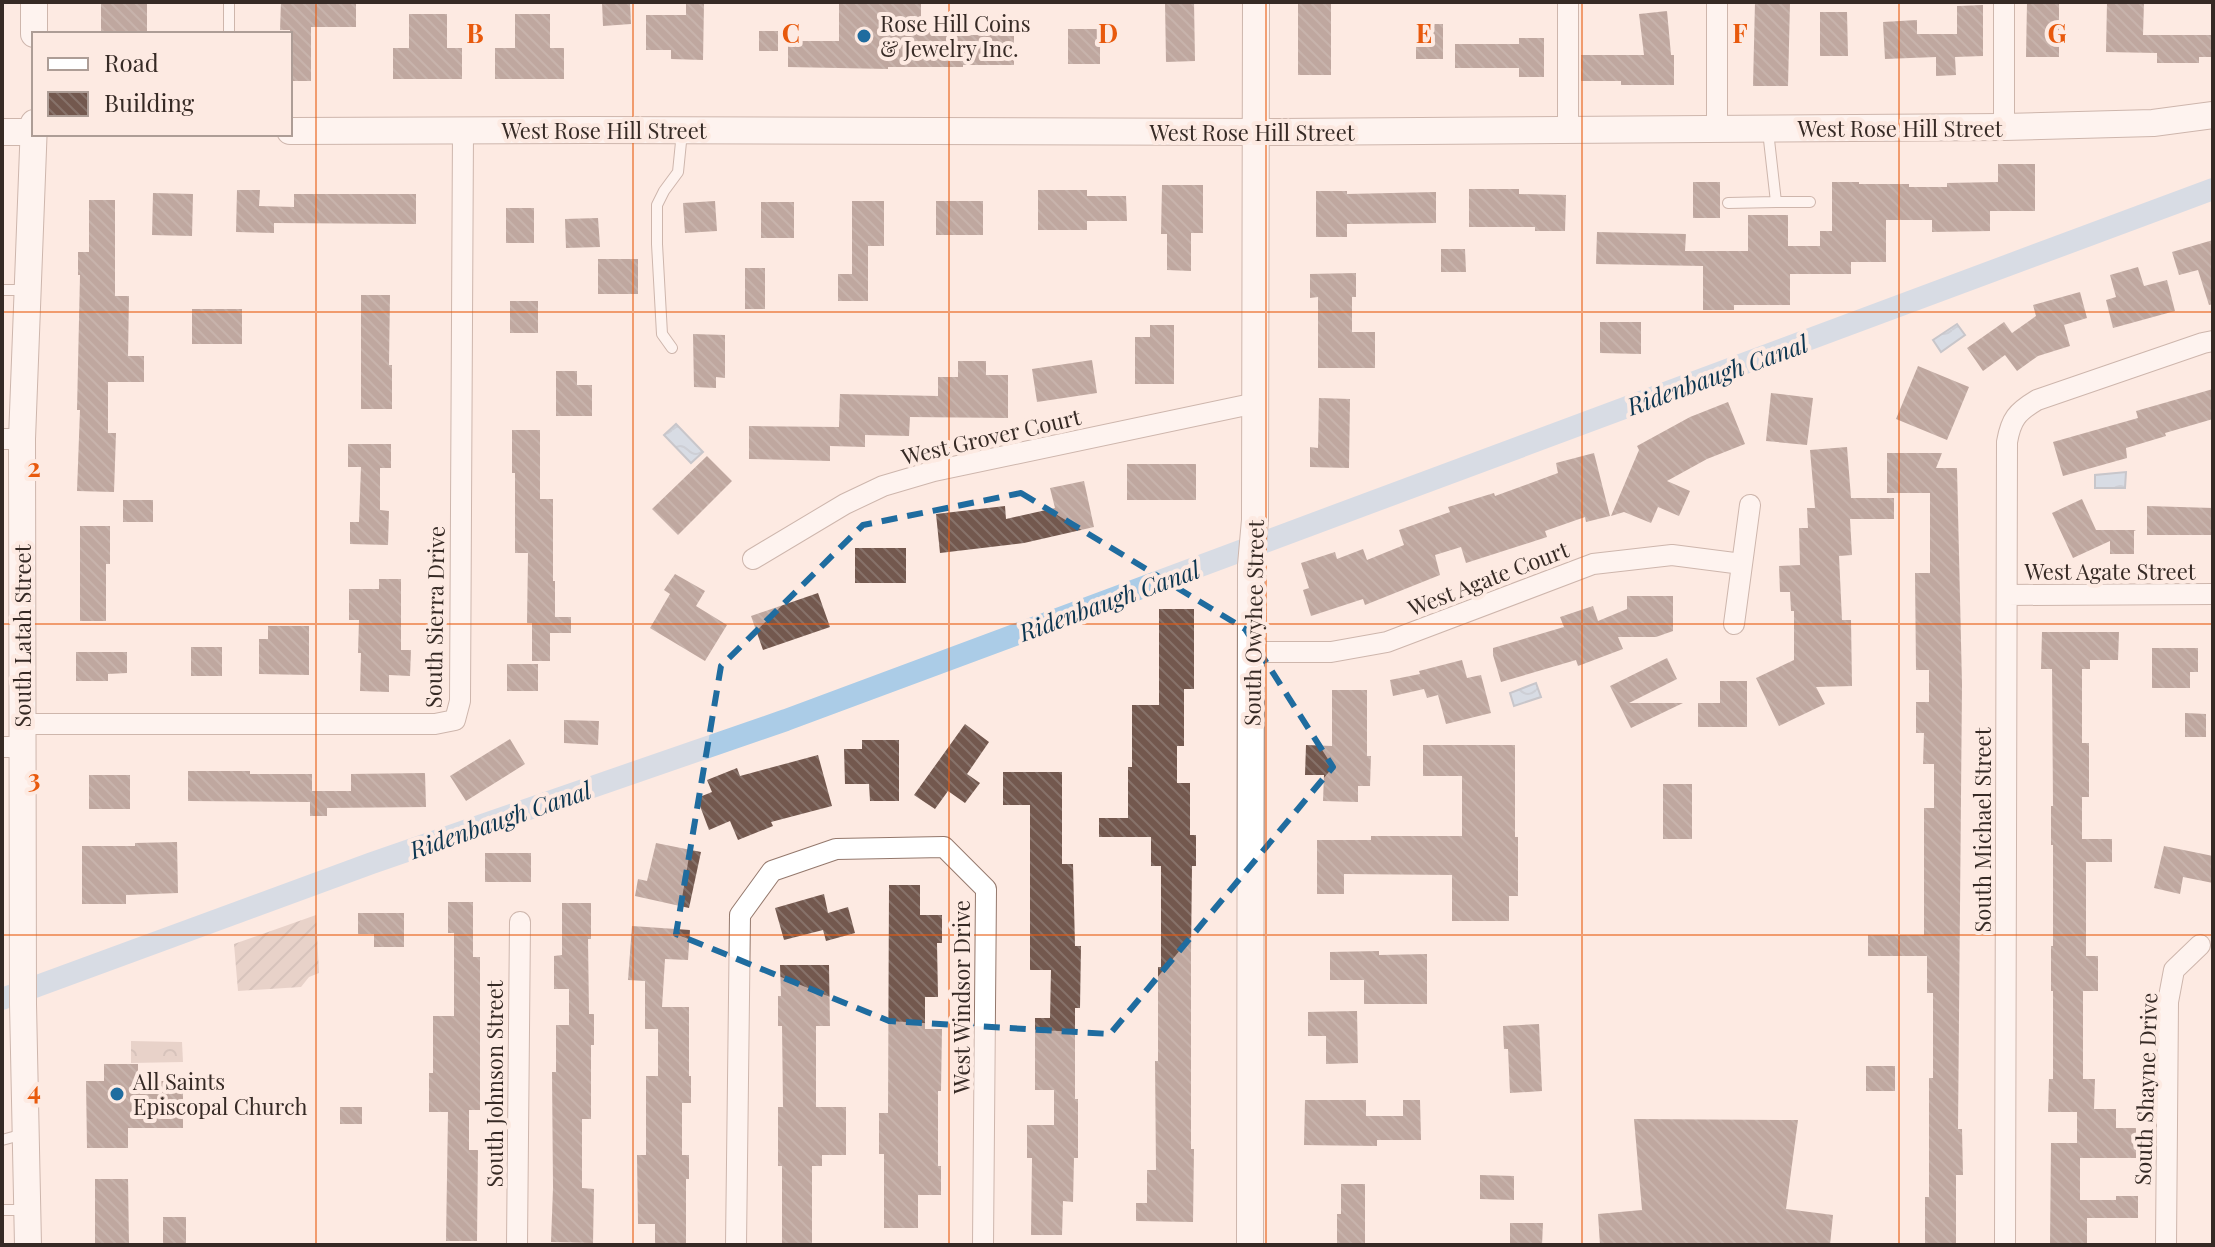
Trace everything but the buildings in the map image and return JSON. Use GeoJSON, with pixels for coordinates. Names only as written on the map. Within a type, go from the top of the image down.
{"type":"FeatureCollection","features":[{"type":"Feature","properties":{"kind":"street"},"geometry":{"type":"LineString","coordinates":[[34,2],[34,32]]}},
{"type":"Feature","properties":{"kind":"street","name":"South Owyhee Street"},"geometry":{"type":"LineString","coordinates":[[1250,1245],[1256,2]]}},
{"type":"Feature","properties":{"kind":"street"},"geometry":{"type":"LineString","coordinates":[[1568,2],[1568,130]]}},
{"type":"Feature","properties":{"kind":"street"},"geometry":{"type":"LineString","coordinates":[[1717,2],[1717,129]]}},
{"type":"Feature","properties":{"kind":"street"},"geometry":{"type":"LineString","coordinates":[[2004,2],[2004,127]]}},
{"type":"Feature","properties":{"kind":"street","name":"West Rose Hill Street"},"geometry":{"type":"LineString","coordinates":[[292,131],[1768,129],[2153,123],[2213,115]]}},
{"type":"Feature","properties":{"kind":"street","name":"South Sierra Drive"},"geometry":{"type":"LineString","coordinates":[[16,739],[435,724],[455,720],[460,685],[463,131]]}},
{"type":"Feature","properties":{"kind":"street"},"geometry":{"type":"LineString","coordinates":[[2,132],[32,132]]}},
{"type":"Feature","properties":{"kind":"street","name":"South Latah Street"},"geometry":{"type":"LineString","coordinates":[[28,1245],[15,1210],[14,1137],[23,970],[16,739],[18,592],[12,439],[15,290],[34,136]]}},
{"type":"Feature","properties":{"kind":"street","name":"South Michael Street"},"geometry":{"type":"LineString","coordinates":[[2005,1245],[2007,442],[2015,417],[2037,400],[2213,341]]}},
{"type":"Feature","properties":{"kind":"street","name":"West Grover Court"},"geometry":{"type":"LineString","coordinates":[[753,559],[845,504],[883,486],[934,471],[1256,403]]}},
{"type":"Feature","properties":{"kind":"street"},"geometry":{"type":"LineString","coordinates":[[1734,624],[1750,505]]}},
{"type":"Feature","properties":{"kind":"street","name":"West Agate Court"},"geometry":{"type":"LineString","coordinates":[[1251,652],[1331,652],[1387,642],[1593,564],[1672,555],[1742,564]]}},
{"type":"Feature","properties":{"kind":"street","name":"West Agate Street"},"geometry":{"type":"LineString","coordinates":[[2007,595],[2213,594]]}},
{"type":"Feature","properties":{"kind":"street","name":"West Windsor Drive"},"geometry":{"type":"LineString","coordinates":[[736,1245],[740,915],[772,871],[836,849],[944,847],[986,889],[983,1245]]}},
{"type":"Feature","properties":{"kind":"street","name":"South Johnson Street"},"geometry":{"type":"LineString","coordinates":[[517,1245],[520,922]]}},
{"type":"Feature","properties":{"kind":"street","name":"South Shayne Drive"},"geometry":{"type":"LineString","coordinates":[[2166,1245],[2168,1002],[2174,970],[2200,945]]}},
{"type":"Feature","properties":{"kind":"lane"},"geometry":{"type":"LineString","coordinates":[[229,2],[229,32]]}},
{"type":"Feature","properties":{"kind":"lane"},"geometry":{"type":"LineString","coordinates":[[1768,129],[1776,202]]}},
{"type":"Feature","properties":{"kind":"lane"},"geometry":{"type":"LineString","coordinates":[[672,348],[662,334],[657,205],[678,172],[682,130]]}},
{"type":"Feature","properties":{"kind":"lane"},"geometry":{"type":"LineString","coordinates":[[1728,203],[1810,202]]}},
{"type":"Feature","properties":{"kind":"highlighted area"},"geometry":{"type":"Polygon","coordinates":[[[1021,493],[1245,629],[1333,767],[1110,1034],[889,1021],[676,934],[721,666],[863,525],[1021,493]]]}},
{"type":"Feature","properties":{"kind":"green space"},"geometry":{"type":"Polygon","coordinates":[[[316,915],[319,973],[309,977],[301,987],[238,991],[234,944],[316,915]]]}},
{"type":"Feature","properties":{"kind":"green space"},"geometry":{"type":"Polygon","coordinates":[[[131,1041],[182,1042],[183,1062],[131,1063],[131,1041]]]}},
{"type":"Feature","properties":{"kind":"water"},"geometry":{"type":"Polygon","coordinates":[[[1957,324],[1965,335],[1941,352],[1933,340],[1957,324]]]}},
{"type":"Feature","properties":{"kind":"water"},"geometry":{"type":"Polygon","coordinates":[[[676,424],[703,452],[691,463],[664,435],[676,424]]]}},
{"type":"Feature","properties":{"kind":"water"},"geometry":{"type":"Polygon","coordinates":[[[2126,472],[2125,488],[2095,488],[2095,475],[2126,472]]]}},
{"type":"Feature","properties":{"kind":"water"},"geometry":{"type":"Polygon","coordinates":[[[1536,683],[1541,697],[1514,706],[1510,693],[1536,683]]]}},
{"type":"Feature","properties":{"kind":"waterway","name":"Ridenbaugh Canal"},"geometry":{"type":"LineString","coordinates":[[2,999],[372,863],[786,720],[2213,189]]}},
{"type":"Feature","properties":{"kind":"place","name":"Rose Hill Coins & Jewelry Inc."},"geometry":{"type":"Point","coordinates":[864,36]}},
{"type":"Feature","properties":{"kind":"place","name":"All Saints Episcopal Church"},"geometry":{"type":"Point","coordinates":[117,1094]}}]}
